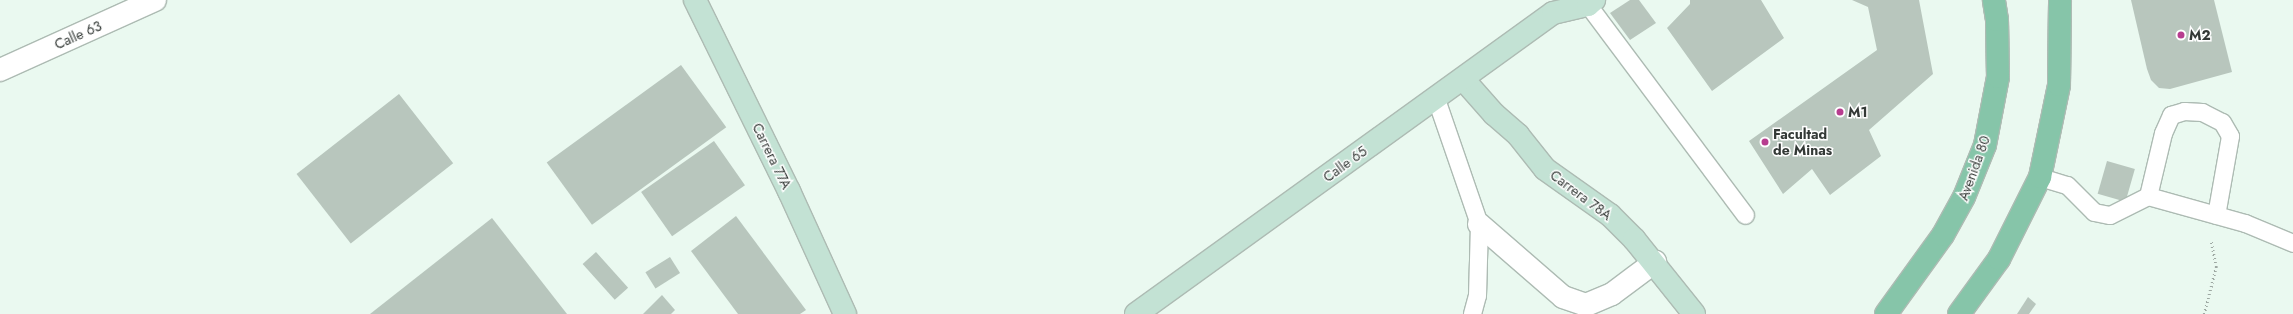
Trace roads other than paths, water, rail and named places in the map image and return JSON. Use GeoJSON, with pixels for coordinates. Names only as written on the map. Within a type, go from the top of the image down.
{"type":"FeatureCollection","features":[{"type":"Feature","properties":{"kind":"main road","name":"Carrera 77A"},"geometry":{"type":"LineString","coordinates":[[695,0],[789,191],[845,314]]}},
{"type":"Feature","properties":{"kind":"main road","name":"Avenida 80"},"geometry":{"type":"LineString","coordinates":[[1886,314],[1943,236],[1964,197],[1985,145],[1998,77],[1997,20],[1994,0]]}},
{"type":"Feature","properties":{"kind":"main road"},"geometry":{"type":"LineString","coordinates":[[1959,314],[1999,259],[2040,177],[2059,85],[2060,0]]}},
{"type":"Feature","properties":{"kind":"main road","name":"Calle 65"},"geometry":{"type":"LineString","coordinates":[[1136,314],[1464,79],[1556,6],[1589,2]]}},
{"type":"Feature","properties":{"kind":"main road","name":"Carrera 78A"},"geometry":{"type":"LineString","coordinates":[[1464,79],[1494,114],[1518,135],[1545,169],[1610,215],[1655,262],[1694,314]]}},
{"type":"Feature","properties":{"kind":"street","name":"Calle 63"},"geometry":{"type":"LineString","coordinates":[[0,70],[155,0]]}},
{"type":"Feature","properties":{"kind":"street"},"geometry":{"type":"LineString","coordinates":[[1480,224],[1563,297],[1586,305],[1612,294],[1655,262]]}},
{"type":"Feature","properties":{"kind":"lane"},"geometry":{"type":"LineString","coordinates":[[1589,2],[1746,215]]}},
{"type":"Feature","properties":{"kind":"lane"},"geometry":{"type":"LineString","coordinates":[[1436,99],[1480,224],[1477,295],[1472,314]]}},
{"type":"Feature","properties":{"kind":"lane"},"geometry":{"type":"LineString","coordinates":[[2148,196],[2163,133],[2171,115],[2184,111],[2202,112],[2222,122],[2230,136],[2211,213]]}},
{"type":"Feature","properties":{"kind":"lane"},"geometry":{"type":"LineString","coordinates":[[2040,177],[2067,184],[2094,212],[2110,215],[2148,196],[2245,223],[2293,243]]}},
{"type":"Feature","properties":{"kind":"place","name":"M2"},"geometry":{"type":"Point","coordinates":[2181,35]}},
{"type":"Feature","properties":{"kind":"place","name":"M1"},"geometry":{"type":"Point","coordinates":[1840,112]}},
{"type":"Feature","properties":{"kind":"place","name":"Facultad de Minas"},"geometry":{"type":"Point","coordinates":[1765,142]}}]}
